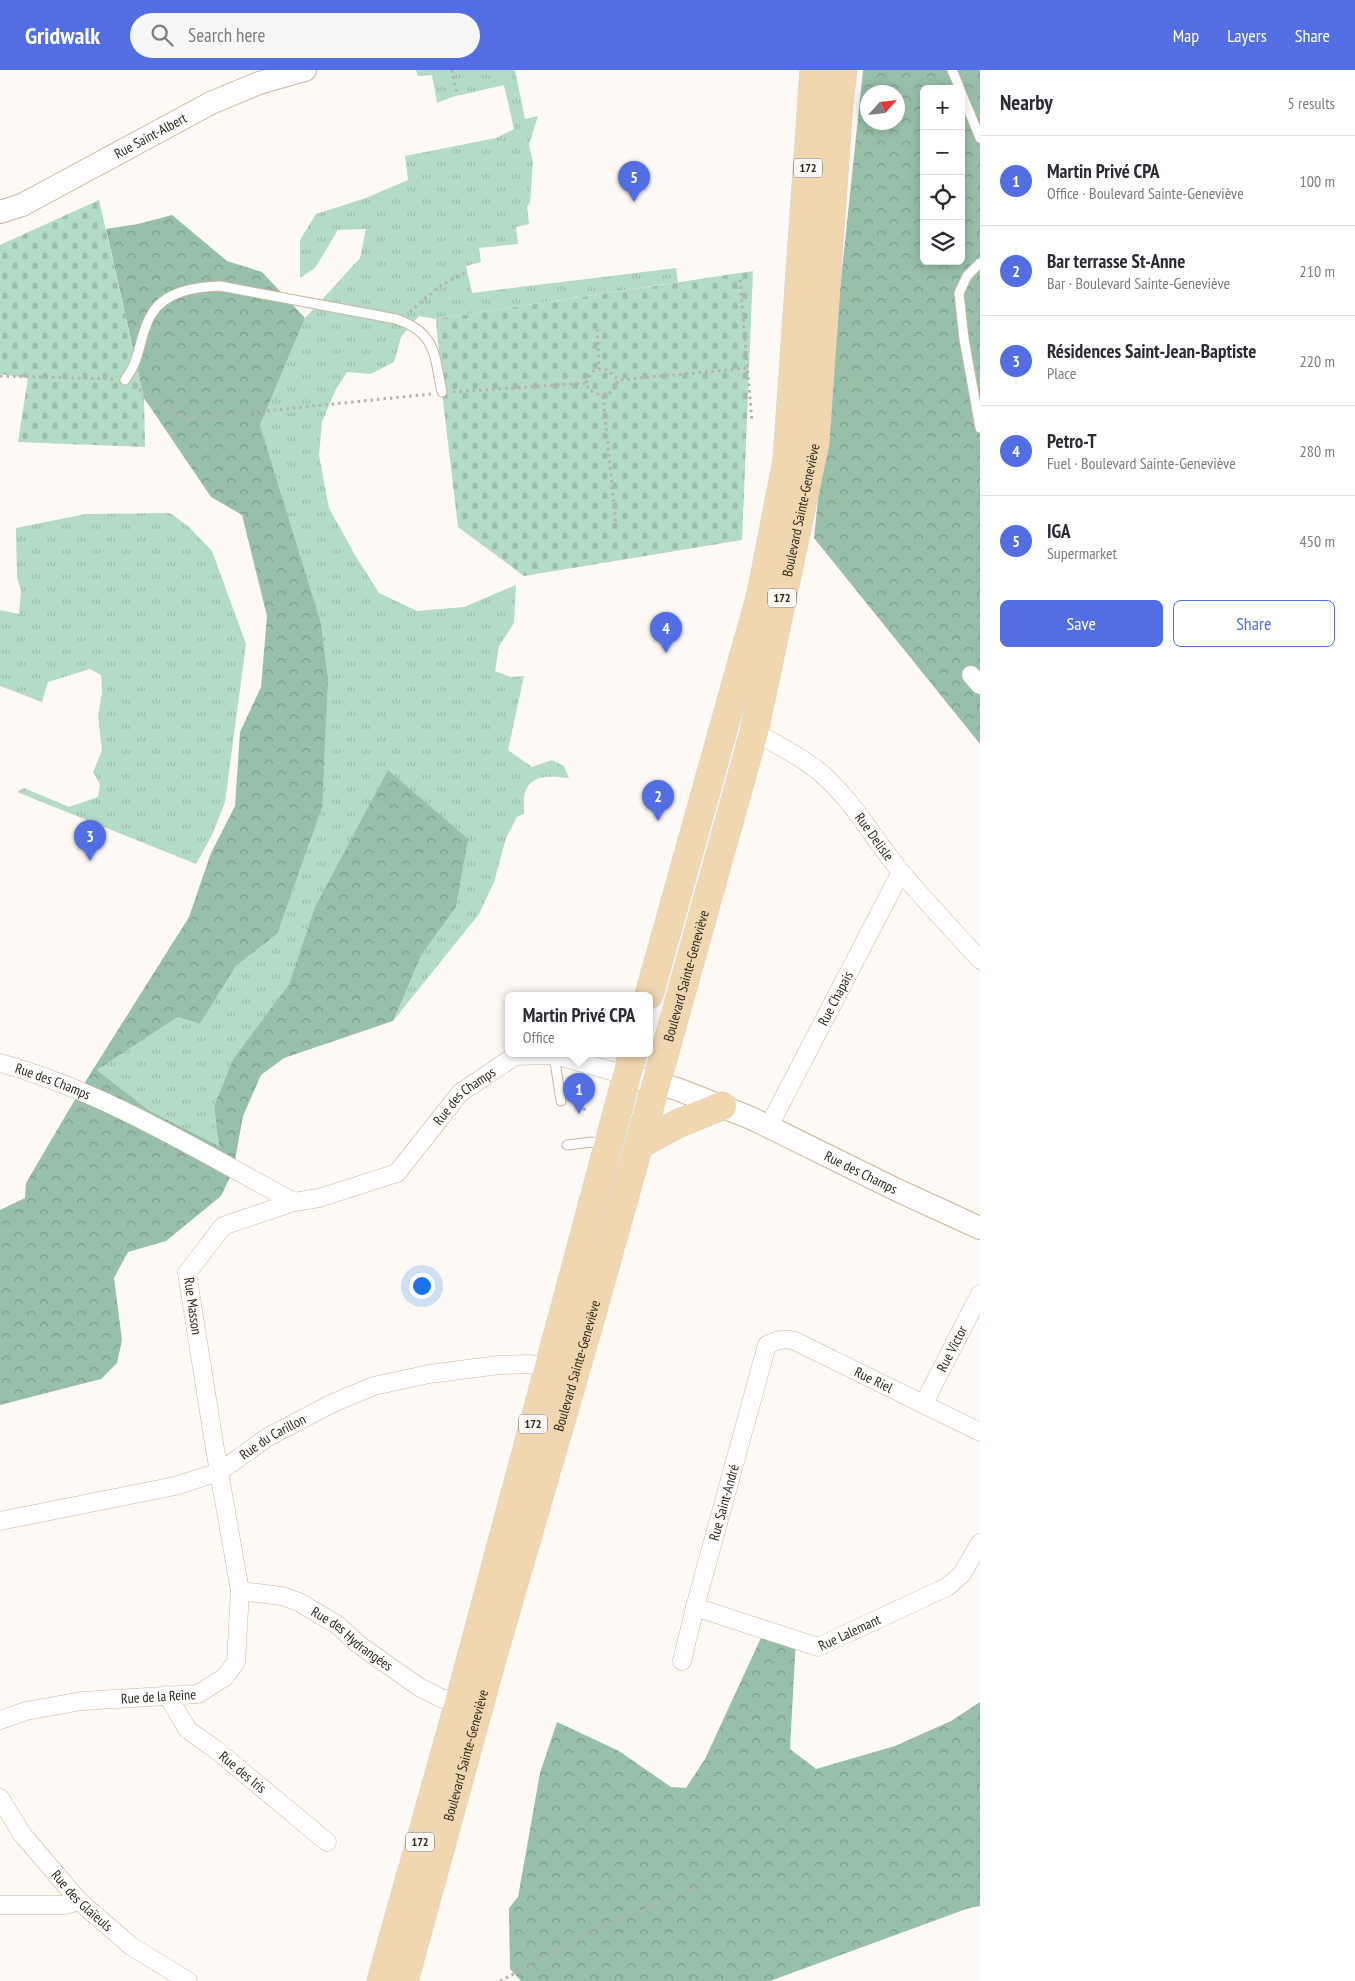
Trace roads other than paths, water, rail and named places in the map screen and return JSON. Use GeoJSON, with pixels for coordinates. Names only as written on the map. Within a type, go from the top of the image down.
{"type":"FeatureCollection","features":[{"type":"Feature","properties":{"kind":"main road","name":"Boulevard Sainte-Geneviève"},"geometry":{"type":"LineString","coordinates":[[650,992],[761,594],[787,460],[802,266],[814,70]]}},
{"type":"Feature","properties":{"kind":"main road","name":"Boulevard Sainte-Geneviève"},"geometry":{"type":"LineString","coordinates":[[404,1981],[490,1667],[639,1145],[754,732],[815,443],[839,102],[843,70]]}},
{"type":"Feature","properties":{"kind":"main road","name":"Boulevard Sainte-Geneviève"},"geometry":{"type":"LineString","coordinates":[[381,1981],[459,1703],[630,1064]]}},
{"type":"Feature","properties":{"kind":"main road"},"geometry":{"type":"LineString","coordinates":[[639,1145],[677,1124],[722,1106]]}},
{"type":"Feature","properties":{"kind":"street","name":"Rue Saint-Albert"},"geometry":{"type":"LineString","coordinates":[[0,212],[22,206],[211,103],[259,84],[305,70]]}},
{"type":"Feature","properties":{"kind":"street","name":"Rue Delisle"},"geometry":{"type":"LineString","coordinates":[[754,732],[789,750],[817,770],[848,803],[901,872],[980,960]]}},
{"type":"Feature","properties":{"kind":"street","name":"Rue Chapais"},"geometry":{"type":"LineString","coordinates":[[769,1126],[901,872]]}},
{"type":"Feature","properties":{"kind":"street","name":"Rue des Champs"},"geometry":{"type":"LineString","coordinates":[[0,1063],[19,1068],[117,1107],[294,1202],[319,1198],[397,1173],[460,1093],[514,1057]]}},
{"type":"Feature","properties":{"kind":"street","name":"Rue des Champs"},"geometry":{"type":"LineString","coordinates":[[571,1057],[630,1064],[655,1082],[722,1106],[769,1126],[899,1191],[980,1228]]}},
{"type":"Feature","properties":{"kind":"street","name":"Rue Masson"},"geometry":{"type":"LineString","coordinates":[[219,1472],[187,1273],[223,1226],[294,1202]]}},
{"type":"Feature","properties":{"kind":"street","name":"Rue Victor"},"geometry":{"type":"LineString","coordinates":[[924,1403],[980,1294]]}},
{"type":"Feature","properties":{"kind":"street","name":"Rue Riel"},"geometry":{"type":"LineString","coordinates":[[767,1345],[785,1338],[795,1341],[980,1432]]}},
{"type":"Feature","properties":{"kind":"street","name":"Rue Saint-André"},"geometry":{"type":"LineString","coordinates":[[682,1661],[767,1345]]}},
{"type":"Feature","properties":{"kind":"street","name":"Rue du Carillon"},"geometry":{"type":"LineString","coordinates":[[0,1521],[175,1486],[219,1472],[268,1437],[333,1402],[374,1386],[429,1374],[499,1365],[530,1364],[548,1368]]}},
{"type":"Feature","properties":{"kind":"street","name":"Rue de la Reine"},"geometry":{"type":"LineString","coordinates":[[0,1720],[26,1711],[82,1701],[198,1694],[225,1677],[236,1662],[240,1591],[219,1472]]}},
{"type":"Feature","properties":{"kind":"street","name":"Rue Lalemant"},"geometry":{"type":"LineString","coordinates":[[695,1607],[818,1647],[947,1587],[962,1574],[980,1543]]}},
{"type":"Feature","properties":{"kind":"street","name":"Rue des Hydrangées"},"geometry":{"type":"LineString","coordinates":[[240,1591],[282,1596],[299,1602],[339,1626],[358,1644],[419,1687],[441,1698],[459,1703]]}},
{"type":"Feature","properties":{"kind":"street","name":"Rue des Iris"},"geometry":{"type":"LineString","coordinates":[[167,1695],[188,1730],[215,1749],[327,1842]]}},
{"type":"Feature","properties":{"kind":"street","name":"Rue des Glaïeuls"},"geometry":{"type":"LineString","coordinates":[[0,1798],[22,1834],[80,1901],[131,1946],[188,1981]]}},
{"type":"Feature","properties":{"kind":"street"},"geometry":{"type":"LineString","coordinates":[[0,1905],[65,1905],[80,1901]]}},
{"type":"Feature","properties":{"kind":"lane"},"geometry":{"type":"LineString","coordinates":[[952,70],[958,85]]}},
{"type":"Feature","properties":{"kind":"lane"},"geometry":{"type":"LineString","coordinates":[[965,102],[980,138]]}},
{"type":"Feature","properties":{"kind":"lane"},"geometry":{"type":"LineString","coordinates":[[980,263],[967,276],[959,293],[964,340],[980,428]]}},
{"type":"Feature","properties":{"kind":"lane"},"geometry":{"type":"LineString","coordinates":[[124,380],[136,362],[151,314],[166,298],[180,291],[199,287],[220,286],[396,319],[412,325],[424,333],[434,352],[442,392]]}},
{"type":"Feature","properties":{"kind":"lane"},"geometry":{"type":"LineString","coordinates":[[554,1057],[561,1101]]}},
{"type":"Feature","properties":{"kind":"lane"},"geometry":{"type":"LineString","coordinates":[[567,1146],[592,1142],[607,1145]]}},
{"type":"Feature","properties":{"kind":"place","name":"IGA"},"geometry":{"type":"Point","coordinates":[634,202]}},
{"type":"Feature","properties":{"kind":"place","name":"Petro-T"},"geometry":{"type":"Point","coordinates":[666,653]}},
{"type":"Feature","properties":{"kind":"place","name":"Bar terrasse St-Anne"},"geometry":{"type":"Point","coordinates":[658,821]}},
{"type":"Feature","properties":{"kind":"place","name":"Résidences Saint-Jean-Baptiste"},"geometry":{"type":"Point","coordinates":[90,861]}},
{"type":"Feature","properties":{"kind":"place","name":"Martin Privé CPA"},"geometry":{"type":"Point","coordinates":[579,1114]}}]}
